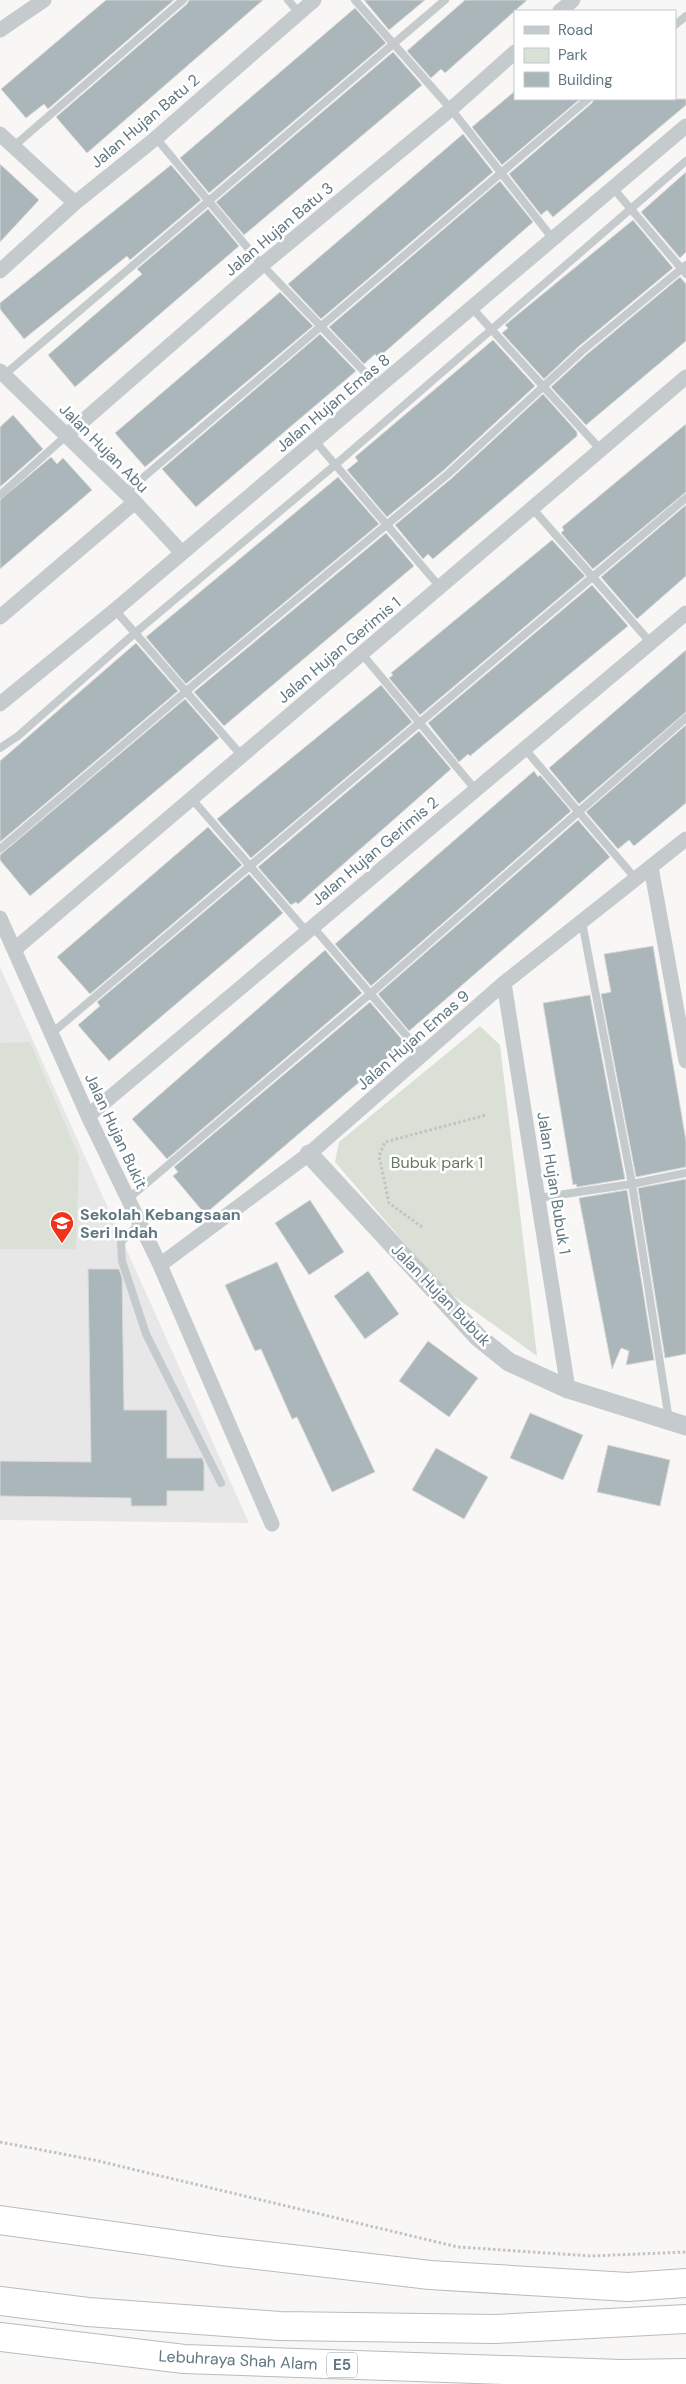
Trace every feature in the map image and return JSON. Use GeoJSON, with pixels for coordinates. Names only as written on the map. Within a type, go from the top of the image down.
{"type":"FeatureCollection","features":[{"type":"Feature","properties":{"kind":"highway"},"geometry":{"type":"LineString","coordinates":[[0,2220],[212,2249],[430,2275],[526,2282],[628,2286],[686,2283]]}},
{"type":"Feature","properties":{"kind":"highway"},"geometry":{"type":"LineString","coordinates":[[0,2301],[88,2312],[280,2326],[496,2329],[686,2319]]}},
{"type":"Feature","properties":{"kind":"highway","name":"Lebuhraya Shah Alam"},"geometry":{"type":"LineString","coordinates":[[0,2337],[184,2359],[621,2374],[686,2373]]}},
{"type":"Feature","properties":{"kind":"highway"},"geometry":{"type":"LineString","coordinates":[[594,2384],[621,2374]]}},
{"type":"Feature","properties":{"kind":"street"},"geometry":{"type":"LineString","coordinates":[[0,30],[44,0]]}},
{"type":"Feature","properties":{"kind":"street","name":"Jalan Hujan Batu 2"},"geometry":{"type":"LineString","coordinates":[[4,264],[75,203],[156,138],[314,0]]}},
{"type":"Feature","properties":{"kind":"street"},"geometry":{"type":"LineString","coordinates":[[561,10],[573,0]]}},
{"type":"Feature","properties":{"kind":"street","name":"Jalan Hujan Batu 3"},"geometry":{"type":"LineString","coordinates":[[67,436],[262,265],[450,109],[514,53]]}},
{"type":"Feature","properties":{"kind":"street","name":"Jalan Hujan Emas 8"},"geometry":{"type":"LineString","coordinates":[[0,704],[115,610],[686,126]]}},
{"type":"Feature","properties":{"kind":"street"},"geometry":{"type":"LineString","coordinates":[[0,134],[75,203]]}},
{"type":"Feature","properties":{"kind":"street","name":"Jalan Hujan Abu"},"geometry":{"type":"LineString","coordinates":[[1,374],[130,498],[182,553]]}},
{"type":"Feature","properties":{"kind":"street","name":"Jalan Hujan Gerimis 1"},"geometry":{"type":"LineString","coordinates":[[15,949],[686,377]]}},
{"type":"Feature","properties":{"kind":"street"},"geometry":{"type":"LineString","coordinates":[[0,617],[130,498]]}},
{"type":"Feature","properties":{"kind":"street","name":"Jalan Hujan Gerimis 2"},"geometry":{"type":"LineString","coordinates":[[88,1116],[686,613]]}},
{"type":"Feature","properties":{"kind":"street","name":"Jalan Hujan Emas 9"},"geometry":{"type":"LineString","coordinates":[[160,1265],[309,1154],[504,983],[686,839]]}},
{"type":"Feature","properties":{"kind":"street"},"geometry":{"type":"LineString","coordinates":[[651,867],[686,1061]]}},
{"type":"Feature","properties":{"kind":"street","name":"Jalan Hujan Bukit"},"geometry":{"type":"LineString","coordinates":[[0,918],[88,1116],[160,1265],[272,1524]]}},
{"type":"Feature","properties":{"kind":"street","name":"Jalan Hujan Bubuk 1"},"geometry":{"type":"LineString","coordinates":[[504,983],[568,1389]]}},
{"type":"Feature","properties":{"kind":"street","name":"Jalan Hujan Bubuk"},"geometry":{"type":"LineString","coordinates":[[309,1154],[478,1337],[509,1362],[568,1389],[678,1424]]}},
{"type":"Feature","properties":{"kind":"lane"},"geometry":{"type":"LineString","coordinates":[[14,146],[183,0]]}},
{"type":"Feature","properties":{"kind":"lane"},"geometry":{"type":"LineString","coordinates":[[288,0],[298,13]]}},
{"type":"Feature","properties":{"kind":"lane"},"geometry":{"type":"LineString","coordinates":[[355,0],[450,109],[553,239]]}},
{"type":"Feature","properties":{"kind":"lane"},"geometry":{"type":"LineString","coordinates":[[1,374],[210,200],[445,0]]}},
{"type":"Feature","properties":{"kind":"lane"},"geometry":{"type":"LineString","coordinates":[[676,24],[686,16]]}},
{"type":"Feature","properties":{"kind":"lane"},"geometry":{"type":"LineString","coordinates":[[130,498],[320,328],[587,100]]}},
{"type":"Feature","properties":{"kind":"lane"},"geometry":{"type":"LineString","coordinates":[[156,138],[210,200],[262,265],[320,328],[379,387]]}},
{"type":"Feature","properties":{"kind":"lane"},"geometry":{"type":"LineString","coordinates":[[0,748],[18,736],[135,633],[335,465],[686,161]]}},
{"type":"Feature","properties":{"kind":"lane"},"geometry":{"type":"LineString","coordinates":[[0,849],[448,474],[582,351],[684,269],[613,188]]}},
{"type":"Feature","properties":{"kind":"lane"},"geometry":{"type":"LineString","coordinates":[[472,308],[601,450]]}},
{"type":"Feature","properties":{"kind":"lane"},"geometry":{"type":"LineString","coordinates":[[0,495],[67,436]]}},
{"type":"Feature","properties":{"kind":"lane"},"geometry":{"type":"LineString","coordinates":[[315,441],[440,587]]}},
{"type":"Feature","properties":{"kind":"lane"},"geometry":{"type":"LineString","coordinates":[[52,1033],[594,578],[686,498]]}},
{"type":"Feature","properties":{"kind":"lane"},"geometry":{"type":"LineString","coordinates":[[532,508],[651,643]]}},
{"type":"Feature","properties":{"kind":"lane"},"geometry":{"type":"LineString","coordinates":[[115,610],[242,756]]}},
{"type":"Feature","properties":{"kind":"lane"},"geometry":{"type":"LineString","coordinates":[[362,654],[476,789]]}},
{"type":"Feature","properties":{"kind":"lane"},"geometry":{"type":"LineString","coordinates":[[128,1199],[370,994],[686,718]]}},
{"type":"Feature","properties":{"kind":"lane"},"geometry":{"type":"LineString","coordinates":[[524,748],[636,879]]}},
{"type":"Feature","properties":{"kind":"lane"},"geometry":{"type":"LineString","coordinates":[[192,799],[251,867],[370,994],[423,1055]]}},
{"type":"Feature","properties":{"kind":"lane"},"geometry":{"type":"LineString","coordinates":[[582,922],[678,1424]]}},
{"type":"Feature","properties":{"kind":"lane"},"geometry":{"type":"LineString","coordinates":[[538,1198],[632,1184],[686,1173]]}},
{"type":"Feature","properties":{"kind":"lane"},"geometry":{"type":"LineString","coordinates":[[140,1223],[121,1242],[122,1261],[146,1334],[221,1483]]}},
{"type":"Feature","properties":{"kind":"path"},"geometry":{"type":"LineString","coordinates":[[422,1227],[389,1203],[379,1156],[385,1142],[486,1115]]}},
{"type":"Feature","properties":{"kind":"path"},"geometry":{"type":"LineString","coordinates":[[0,2142],[94,2160],[458,2247],[591,2256],[686,2252]]}},
{"type":"Feature","properties":{"kind":"shaded area","name":"Sekolah Kebangsaan Seri Indah"},"geometry":{"type":"Polygon","coordinates":[[[0,967],[249,1523],[0,1520],[0,967]]]}},
{"type":"Feature","properties":{"kind":"green space","name":"Bubuk park 1"},"geometry":{"type":"Polygon","coordinates":[[[480,1026],[500,1045],[537,1356],[444,1289],[335,1162],[339,1142],[480,1026]]]}},
{"type":"Feature","properties":{"kind":"green space"},"geometry":{"type":"Polygon","coordinates":[[[30,1042],[79,1156],[76,1249],[0,1249],[0,1043],[30,1042]]]}},
{"type":"Feature","properties":{"kind":"building"},"geometry":{"type":"Polygon","coordinates":[[[106,0],[174,0],[48,109],[44,104],[26,118],[1,89],[106,0]]]}},
{"type":"Feature","properties":{"kind":"building"},"geometry":{"type":"Polygon","coordinates":[[[189,0],[263,0],[87,153],[56,117],[187,4],[189,0]]]}},
{"type":"Feature","properties":{"kind":"building"},"geometry":{"type":"Polygon","coordinates":[[[364,0],[425,0],[389,30],[364,0]]]}},
{"type":"Feature","properties":{"kind":"building"},"geometry":{"type":"Polygon","coordinates":[[[465,0],[527,0],[445,73],[441,69],[431,78],[407,51],[465,0]]]}},
{"type":"Feature","properties":{"kind":"building"},"geometry":{"type":"Polygon","coordinates":[[[355,8],[386,43],[209,193],[180,158],[355,8]]]}},
{"type":"Feature","properties":{"kind":"building"},"geometry":{"type":"Polygon","coordinates":[[[393,52],[422,85],[244,235],[216,202],[393,52]]]}},
{"type":"Feature","properties":{"kind":"building"},"geometry":{"type":"Polygon","coordinates":[[[514,92],[514,100],[579,100],[502,165],[472,127],[514,92]]]}},
{"type":"Feature","properties":{"kind":"building"},"geometry":{"type":"Polygon","coordinates":[[[686,99],[686,105],[553,217],[547,210],[541,215],[509,174],[594,100],[686,99]]]}},
{"type":"Feature","properties":{"kind":"building"},"geometry":{"type":"Polygon","coordinates":[[[463,134],[493,172],[321,319],[288,284],[463,134]]]}},
{"type":"Feature","properties":{"kind":"building"},"geometry":{"type":"Polygon","coordinates":[[[0,164],[39,200],[0,242],[0,164]]]}},
{"type":"Feature","properties":{"kind":"building"},"geometry":{"type":"Polygon","coordinates":[[[171,165],[201,200],[130,260],[127,256],[24,339],[0,309],[0,303],[171,165]]]}},
{"type":"Feature","properties":{"kind":"building"},"geometry":{"type":"Polygon","coordinates":[[[686,172],[686,252],[680,258],[641,212],[686,172]]]}},
{"type":"Feature","properties":{"kind":"building"},"geometry":{"type":"Polygon","coordinates":[[[500,181],[533,222],[378,358],[375,354],[364,364],[329,327],[500,181]]]}},
{"type":"Feature","properties":{"kind":"building"},"geometry":{"type":"Polygon","coordinates":[[[208,209],[239,246],[75,387],[48,355],[142,274],[137,269],[208,209]]]}},
{"type":"Feature","properties":{"kind":"building"},"geometry":{"type":"Polygon","coordinates":[[[633,220],[673,268],[578,347],[544,379],[502,333],[508,328],[505,325],[633,220]]]}},
{"type":"Feature","properties":{"kind":"building"},"geometry":{"type":"Polygon","coordinates":[[[680,277],[686,284],[686,341],[586,425],[551,387],[586,355],[680,277]]]}},
{"type":"Feature","properties":{"kind":"building"},"geometry":{"type":"Polygon","coordinates":[[[280,292],[313,326],[145,467],[115,433],[280,292]]]}},
{"type":"Feature","properties":{"kind":"building"},"geometry":{"type":"Polygon","coordinates":[[[320,334],[356,371],[196,507],[162,469],[320,334]]]}},
{"type":"Feature","properties":{"kind":"building"},"geometry":{"type":"Polygon","coordinates":[[[493,340],[535,386],[444,470],[387,517],[347,470],[358,461],[355,457],[493,340]]]}},
{"type":"Feature","properties":{"kind":"building"},"geometry":{"type":"Polygon","coordinates":[[[543,394],[577,432],[577,436],[433,559],[428,554],[423,559],[395,525],[452,478],[543,394]]]}},
{"type":"Feature","properties":{"kind":"building"},"geometry":{"type":"Polygon","coordinates":[[[13,415],[43,449],[0,487],[0,427],[13,415]]]}},
{"type":"Feature","properties":{"kind":"building"},"geometry":{"type":"Polygon","coordinates":[[[686,424],[686,492],[593,569],[561,533],[564,530],[562,527],[686,424]]]}},
{"type":"Feature","properties":{"kind":"building"},"geometry":{"type":"Polygon","coordinates":[[[51,457],[57,464],[63,458],[92,490],[0,569],[0,500],[51,457]]]}},
{"type":"Feature","properties":{"kind":"building"},"geometry":{"type":"Polygon","coordinates":[[[338,477],[379,524],[186,684],[146,637],[338,477]]]}},
{"type":"Feature","properties":{"kind":"building"},"geometry":{"type":"Polygon","coordinates":[[[686,505],[686,576],[637,619],[601,577],[686,505]]]}},
{"type":"Feature","properties":{"kind":"building"},"geometry":{"type":"Polygon","coordinates":[[[386,533],[414,566],[224,726],[194,692],[386,533]]]}},
{"type":"Feature","properties":{"kind":"building"},"geometry":{"type":"Polygon","coordinates":[[[552,540],[585,576],[420,715],[389,678],[393,675],[391,673],[552,540]]]}},
{"type":"Feature","properties":{"kind":"building"},"geometry":{"type":"Polygon","coordinates":[[[592,585],[628,626],[470,756],[468,754],[459,762],[428,723],[592,585]]]}},
{"type":"Feature","properties":{"kind":"building"},"geometry":{"type":"Polygon","coordinates":[[[136,643],[178,691],[0,842],[0,761],[136,643]]]}},
{"type":"Feature","properties":{"kind":"building"},"geometry":{"type":"Polygon","coordinates":[[[686,650],[686,712],[579,804],[549,768],[686,650]]]}},
{"type":"Feature","properties":{"kind":"building"},"geometry":{"type":"Polygon","coordinates":[[[381,685],[412,722],[251,858],[217,819],[381,685]]]}},
{"type":"Feature","properties":{"kind":"building"},"geometry":{"type":"Polygon","coordinates":[[[185,699],[219,738],[30,896],[0,860],[0,855],[185,699]]]}},
{"type":"Feature","properties":{"kind":"building"},"geometry":{"type":"Polygon","coordinates":[[[686,725],[686,803],[634,846],[629,840],[618,849],[586,812],[686,725]]]}},
{"type":"Feature","properties":{"kind":"building"},"geometry":{"type":"Polygon","coordinates":[[[419,731],[451,769],[298,904],[296,902],[291,905],[258,867],[419,731]]]}},
{"type":"Feature","properties":{"kind":"building"},"geometry":{"type":"Polygon","coordinates":[[[534,771],[538,777],[540,775],[571,811],[371,986],[335,944],[534,771]]]}},
{"type":"Feature","properties":{"kind":"building"},"geometry":{"type":"Polygon","coordinates":[[[578,820],[610,857],[409,1031],[378,994],[578,820]]]}},
{"type":"Feature","properties":{"kind":"building"},"geometry":{"type":"Polygon","coordinates":[[[208,827],[242,865],[90,994],[57,957],[208,827]]]}},
{"type":"Feature","properties":{"kind":"building"},"geometry":{"type":"Polygon","coordinates":[[[249,874],[283,913],[109,1061],[78,1025],[100,1006],[97,1002],[249,874]]]}},
{"type":"Feature","properties":{"kind":"building"},"geometry":{"type":"Polygon","coordinates":[[[653,946],[686,1141],[686,1167],[636,1177],[601,994],[611,992],[604,954],[653,946]]]}},
{"type":"Feature","properties":{"kind":"building"},"geometry":{"type":"Polygon","coordinates":[[[325,950],[362,993],[167,1159],[132,1119],[325,950]]]}},
{"type":"Feature","properties":{"kind":"building"},"geometry":{"type":"Polygon","coordinates":[[[590,995],[625,1179],[577,1187],[576,1184],[573,1185],[543,1003],[590,995]]]}},
{"type":"Feature","properties":{"kind":"building"},"geometry":{"type":"Polygon","coordinates":[[[370,1002],[405,1043],[205,1214],[173,1176],[178,1172],[174,1167],[370,1002]]]}},
{"type":"Feature","properties":{"kind":"building"},"geometry":{"type":"Polygon","coordinates":[[[686,1179],[686,1354],[665,1358],[638,1188],[686,1179]]]}},
{"type":"Feature","properties":{"kind":"building"},"geometry":{"type":"Polygon","coordinates":[[[627,1190],[654,1360],[626,1365],[629,1351],[621,1348],[612,1369],[579,1198],[627,1190]]]}},
{"type":"Feature","properties":{"kind":"building"},"geometry":{"type":"Polygon","coordinates":[[[310,1200],[344,1252],[309,1275],[275,1223],[310,1200]]]}},
{"type":"Feature","properties":{"kind":"building"},"geometry":{"type":"Polygon","coordinates":[[[277,1262],[375,1472],[332,1492],[297,1417],[292,1419],[261,1349],[255,1351],[225,1285],[277,1262]]]}},
{"type":"Feature","properties":{"kind":"building"},"geometry":{"type":"Polygon","coordinates":[[[88,1269],[119,1269],[122,1278],[124,1410],[167,1410],[167,1458],[202,1458],[204,1463],[204,1491],[167,1491],[167,1506],[131,1506],[131,1498],[0,1496],[0,1461],[91,1462],[88,1269]]]}},
{"type":"Feature","properties":{"kind":"building"},"geometry":{"type":"Polygon","coordinates":[[[368,1271],[399,1314],[365,1339],[334,1296],[368,1271]]]}},
{"type":"Feature","properties":{"kind":"building"},"geometry":{"type":"Polygon","coordinates":[[[428,1341],[478,1378],[449,1417],[399,1381],[428,1341]]]}},
{"type":"Feature","properties":{"kind":"building"},"geometry":{"type":"Polygon","coordinates":[[[530,1413],[583,1435],[563,1480],[510,1458],[530,1413]]]}},
{"type":"Feature","properties":{"kind":"building"},"geometry":{"type":"Polygon","coordinates":[[[608,1445],[670,1460],[660,1506],[597,1492],[608,1445]]]}},
{"type":"Feature","properties":{"kind":"building"},"geometry":{"type":"Polygon","coordinates":[[[436,1448],[488,1477],[464,1519],[412,1490],[436,1448]]]}},
{"type":"Feature","properties":{"kind":"place","name":"Sekolah Kebangsaan Seri Indah"},"geometry":{"type":"Point","coordinates":[62,1244]}}]}
